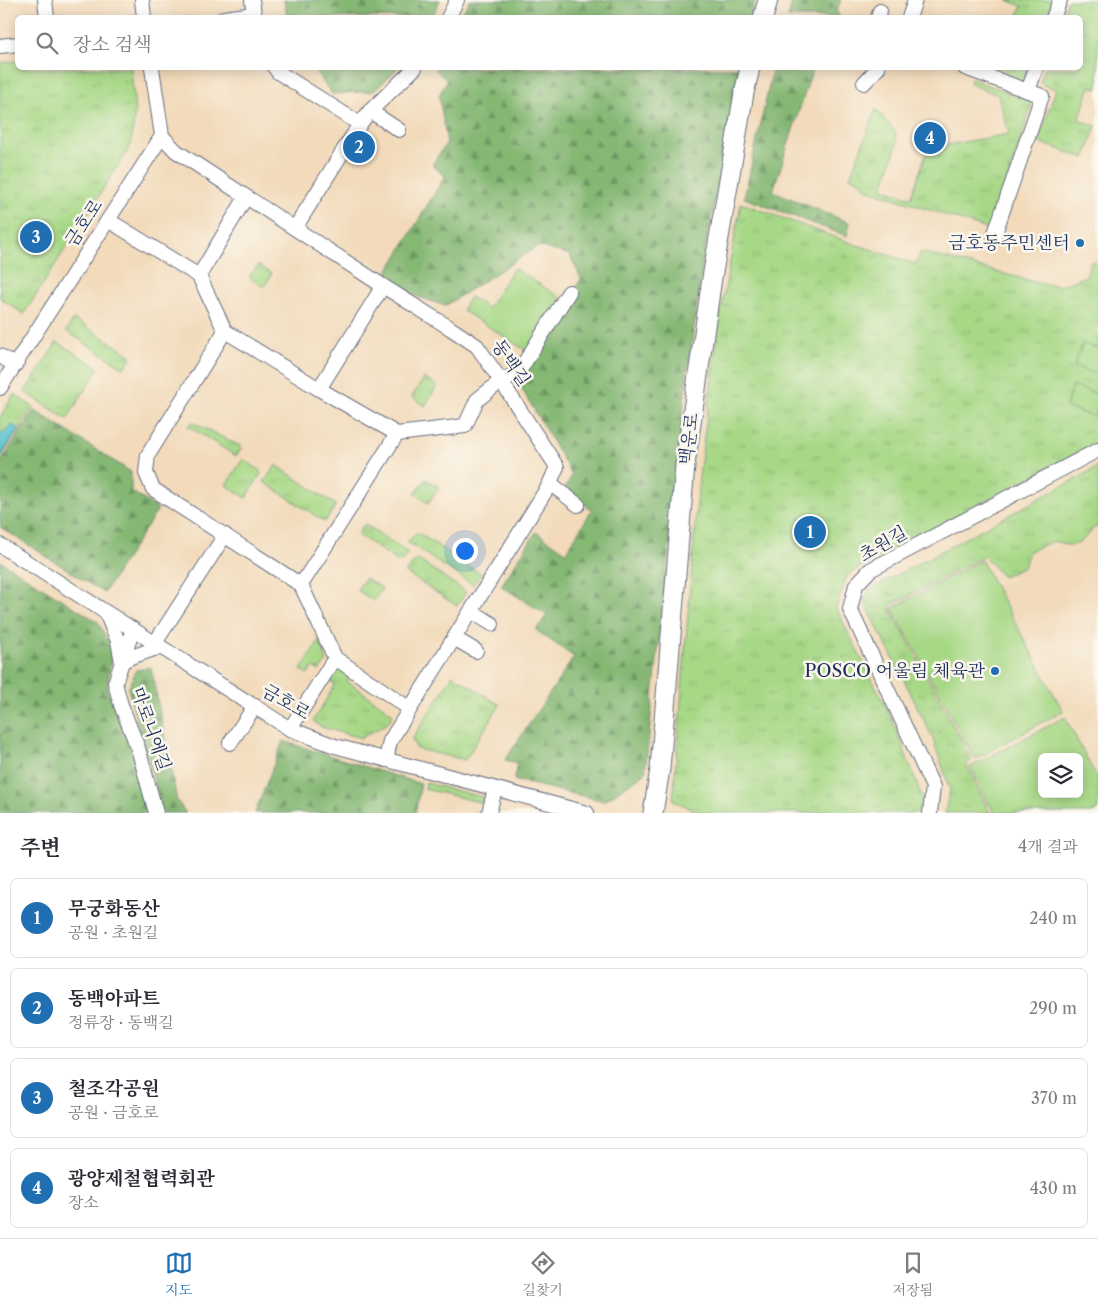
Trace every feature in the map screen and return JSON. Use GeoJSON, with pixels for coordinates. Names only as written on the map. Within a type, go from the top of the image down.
{"type":"FeatureCollection","features":[{"type":"Feature","properties":{"kind":"main road"},"geometry":{"type":"LineString","coordinates":[[764,15],[768,0]]}},
{"type":"Feature","properties":{"kind":"main road","name":"백운로"},"geometry":{"type":"LineString","coordinates":[[653,813],[660,769],[685,466],[713,269],[750,70]]}},
{"type":"Feature","properties":{"kind":"street"},"geometry":{"type":"LineString","coordinates":[[46,0],[48,15]]}},
{"type":"Feature","properties":{"kind":"street"},"geometry":{"type":"LineString","coordinates":[[142,0],[144,15]]}},
{"type":"Feature","properties":{"kind":"street"},"geometry":{"type":"LineString","coordinates":[[450,15],[457,0]]}},
{"type":"Feature","properties":{"kind":"street"},"geometry":{"type":"LineString","coordinates":[[910,15],[914,0]]}},
{"type":"Feature","properties":{"kind":"street"},"geometry":{"type":"LineString","coordinates":[[1054,15],[1060,0]]}},
{"type":"Feature","properties":{"kind":"street"},"geometry":{"type":"LineString","coordinates":[[235,15],[253,10]]}},
{"type":"Feature","properties":{"kind":"street"},"geometry":{"type":"LineString","coordinates":[[0,46],[15,44]]}},
{"type":"Feature","properties":{"kind":"street"},"geometry":{"type":"LineString","coordinates":[[152,70],[162,136]]}},
{"type":"Feature","properties":{"kind":"street"},"geometry":{"type":"LineString","coordinates":[[276,70],[360,124]]}},
{"type":"Feature","properties":{"kind":"street"},"geometry":{"type":"LineString","coordinates":[[295,228],[360,124],[370,111],[413,70]]}},
{"type":"Feature","properties":{"kind":"street"},"geometry":{"type":"LineString","coordinates":[[862,70],[864,72],[864,83],[876,70]]}},
{"type":"Feature","properties":{"kind":"street"},"geometry":{"type":"LineString","coordinates":[[971,70],[1042,96],[994,236]]}},
{"type":"Feature","properties":{"kind":"street"},"geometry":{"type":"LineString","coordinates":[[1028,90],[1035,70]]}},
{"type":"Feature","properties":{"kind":"street"},"geometry":{"type":"LineString","coordinates":[[370,111],[399,130]]}},
{"type":"Feature","properties":{"kind":"street","name":"동백길"},"geometry":{"type":"LineString","coordinates":[[162,136],[176,151],[477,346],[557,467],[550,483],[390,741],[386,760]]}},
{"type":"Feature","properties":{"kind":"street","name":"금호로"},"geometry":{"type":"LineString","coordinates":[[0,388],[162,136]]}},
{"type":"Feature","properties":{"kind":"street"},"geometry":{"type":"LineString","coordinates":[[199,276],[246,197]]}},
{"type":"Feature","properties":{"kind":"street"},"geometry":{"type":"LineString","coordinates":[[108,220],[199,276],[225,331],[318,389],[397,434],[465,426],[477,400],[501,381],[518,373],[569,292]]}},
{"type":"Feature","properties":{"kind":"street"},"geometry":{"type":"LineString","coordinates":[[318,389],[383,286]]}},
{"type":"Feature","properties":{"kind":"street"},"geometry":{"type":"LineString","coordinates":[[225,331],[148,455],[146,473],[154,488],[301,585],[335,658],[410,709]]}},
{"type":"Feature","properties":{"kind":"street"},"geometry":{"type":"LineString","coordinates":[[0,356],[15,365]]}},
{"type":"Feature","properties":{"kind":"street"},"geometry":{"type":"LineString","coordinates":[[301,585],[397,434]]}},
{"type":"Feature","properties":{"kind":"street","name":"초원길"},"geometry":{"type":"LineString","coordinates":[[930,813],[933,787],[850,609],[856,585],[870,570],[1098,450]]}},
{"type":"Feature","properties":{"kind":"street"},"geometry":{"type":"LineString","coordinates":[[550,483],[578,505]]}},
{"type":"Feature","properties":{"kind":"street"},"geometry":{"type":"LineString","coordinates":[[106,612],[118,642],[122,662],[158,645],[225,535]]}},
{"type":"Feature","properties":{"kind":"street","name":"금호로"},"geometry":{"type":"LineString","coordinates":[[0,545],[290,729],[335,746],[587,813]]}},
{"type":"Feature","properties":{"kind":"street"},"geometry":{"type":"LineString","coordinates":[[471,611],[492,624]]}},
{"type":"Feature","properties":{"kind":"street","name":"마로니에길"},"geometry":{"type":"LineString","coordinates":[[133,629],[116,683],[117,695],[138,748],[156,813]]}},
{"type":"Feature","properties":{"kind":"street"},"geometry":{"type":"LineString","coordinates":[[454,638],[476,651]]}},
{"type":"Feature","properties":{"kind":"street"},"geometry":{"type":"LineString","coordinates":[[290,729],[335,658]]}},
{"type":"Feature","properties":{"kind":"street"},"geometry":{"type":"LineString","coordinates":[[230,743],[255,706]]}},
{"type":"Feature","properties":{"kind":"street"},"geometry":{"type":"LineString","coordinates":[[489,813],[495,789]]}},
{"type":"Feature","properties":{"kind":"green space"},"geometry":{"type":"Polygon","coordinates":[[[284,0],[440,0],[433,15],[286,15],[284,0]]]}},
{"type":"Feature","properties":{"kind":"green space"},"geometry":{"type":"Polygon","coordinates":[[[470,0],[755,0],[751,15],[461,15],[470,0]]]}},
{"type":"Feature","properties":{"kind":"green space"},"geometry":{"type":"Polygon","coordinates":[[[793,0],[841,0],[836,11],[839,15],[789,15],[793,0]]]}},
{"type":"Feature","properties":{"kind":"green space"},"geometry":{"type":"Polygon","coordinates":[[[1007,0],[1054,0],[1048,15],[1018,15],[1022,6],[1007,0]]]}},
{"type":"Feature","properties":{"kind":"green space"},"geometry":{"type":"Polygon","coordinates":[[[1068,0],[1098,0],[1098,89],[1090,86],[1079,120],[1096,126],[1085,158],[1038,142],[1056,89],[1040,84],[1044,70],[1083,70],[1083,15],[1063,15],[1068,0]]]}},
{"type":"Feature","properties":{"kind":"green space"},"geometry":{"type":"Polygon","coordinates":[[[15,61],[15,70],[131,70],[135,111],[131,145],[24,314],[0,298],[0,63],[15,61]]]}},
{"type":"Feature","properties":{"kind":"green space"},"geometry":{"type":"Polygon","coordinates":[[[314,70],[396,70],[374,91],[332,94],[314,70]]]}},
{"type":"Feature","properties":{"kind":"green space"},"geometry":{"type":"Polygon","coordinates":[[[436,70],[740,70],[705,249],[687,375],[645,773],[604,801],[514,780],[517,763],[505,760],[574,657],[536,630],[547,615],[501,586],[536,532],[566,552],[592,510],[565,489],[572,475],[519,384],[581,279],[570,255],[538,246],[445,306],[408,293],[385,276],[445,176],[432,165],[447,143],[439,95],[447,81],[436,70]]]}},
{"type":"Feature","properties":{"kind":"green space"},"geometry":{"type":"Polygon","coordinates":[[[773,70],[812,70],[773,191],[850,223],[847,236],[744,198],[773,70]]]}},
{"type":"Feature","properties":{"kind":"green space"},"geometry":{"type":"Polygon","coordinates":[[[986,70],[1029,70],[1024,84],[986,70]]]}},
{"type":"Feature","properties":{"kind":"green space"},"geometry":{"type":"Polygon","coordinates":[[[971,79],[1033,101],[990,230],[866,189],[862,182],[850,177],[876,109],[896,133],[897,144],[883,188],[911,198],[926,154],[935,147],[1009,134],[998,95],[970,84],[971,79]]]}},
{"type":"Feature","properties":{"kind":"green space"},"geometry":{"type":"Polygon","coordinates":[[[741,203],[854,244],[916,264],[921,252],[1039,283],[1060,286],[1086,276],[1091,261],[1098,264],[1098,442],[868,562],[847,576],[836,608],[893,721],[923,800],[920,813],[694,813],[694,810],[673,800],[699,477],[719,321],[741,203]]]}},
{"type":"Feature","properties":{"kind":"green space"},"geometry":{"type":"Polygon","coordinates":[[[258,265],[272,274],[264,287],[249,277],[258,265]]]}},
{"type":"Feature","properties":{"kind":"green space"},"geometry":{"type":"Polygon","coordinates":[[[514,268],[561,298],[527,351],[462,310],[470,297],[488,308],[514,268]]]}},
{"type":"Feature","properties":{"kind":"green space"},"geometry":{"type":"Polygon","coordinates":[[[74,319],[132,356],[124,368],[66,331],[74,319]]]}},
{"type":"Feature","properties":{"kind":"green space"},"geometry":{"type":"Polygon","coordinates":[[[57,342],[99,368],[67,419],[25,392],[57,342]]]}},
{"type":"Feature","properties":{"kind":"green space"},"geometry":{"type":"Polygon","coordinates":[[[1083,343],[1098,349],[1098,375],[1074,366],[1083,343]]]}},
{"type":"Feature","properties":{"kind":"green space"},"geometry":{"type":"Polygon","coordinates":[[[424,378],[437,386],[425,406],[412,397],[424,378]]]}},
{"type":"Feature","properties":{"kind":"green space"},"geometry":{"type":"Polygon","coordinates":[[[1072,386],[1098,394],[1098,406],[1095,417],[1066,407],[1072,386]]]}},
{"type":"Feature","properties":{"kind":"green space"},"geometry":{"type":"Polygon","coordinates":[[[14,394],[33,407],[0,460],[0,417],[14,394]]]}},
{"type":"Feature","properties":{"kind":"green space"},"geometry":{"type":"Polygon","coordinates":[[[34,410],[131,472],[131,491],[158,509],[104,593],[0,527],[0,464],[34,410]]]}},
{"type":"Feature","properties":{"kind":"green space"},"geometry":{"type":"Polygon","coordinates":[[[192,422],[242,447],[236,456],[188,426],[192,422]]]}},
{"type":"Feature","properties":{"kind":"green space"},"geometry":{"type":"Polygon","coordinates":[[[243,459],[262,472],[246,498],[226,485],[243,459]]]}},
{"type":"Feature","properties":{"kind":"green space"},"geometry":{"type":"Polygon","coordinates":[[[276,465],[336,505],[325,522],[264,482],[276,465]]]}},
{"type":"Feature","properties":{"kind":"green space"},"geometry":{"type":"Polygon","coordinates":[[[1098,467],[1098,527],[1095,527],[1083,540],[1071,546],[1054,541],[1029,551],[1024,567],[1003,577],[984,556],[889,606],[972,760],[966,764],[990,813],[945,813],[950,789],[932,736],[864,601],[869,590],[1098,467]]]}},
{"type":"Feature","properties":{"kind":"green space"},"geometry":{"type":"Polygon","coordinates":[[[426,479],[439,487],[428,503],[415,494],[426,479]]]}},
{"type":"Feature","properties":{"kind":"green space"},"geometry":{"type":"Polygon","coordinates":[[[365,524],[408,553],[400,563],[357,534],[365,524]]]}},
{"type":"Feature","properties":{"kind":"green space"},"geometry":{"type":"Polygon","coordinates":[[[417,532],[481,574],[473,585],[407,542],[417,532]]]}},
{"type":"Feature","properties":{"kind":"green space"},"geometry":{"type":"Polygon","coordinates":[[[417,559],[466,592],[457,606],[405,572],[417,559]]]}},
{"type":"Feature","properties":{"kind":"green space"},"geometry":{"type":"Polygon","coordinates":[[[981,560],[1063,711],[975,759],[892,608],[981,560]]]}},
{"type":"Feature","properties":{"kind":"green space"},"geometry":{"type":"Polygon","coordinates":[[[0,561],[98,622],[112,649],[107,690],[127,734],[149,813],[0,813],[0,561]]]}},
{"type":"Feature","properties":{"kind":"green space"},"geometry":{"type":"Polygon","coordinates":[[[365,578],[382,588],[374,601],[357,590],[365,578]]]}},
{"type":"Feature","properties":{"kind":"green space"},"geometry":{"type":"Polygon","coordinates":[[[319,640],[327,661],[319,671],[313,667],[308,674],[301,670],[319,640]]]}},
{"type":"Feature","properties":{"kind":"green space"},"geometry":{"type":"Polygon","coordinates":[[[338,662],[353,673],[347,681],[393,714],[388,723],[361,738],[321,727],[313,721],[335,685],[327,679],[338,662]]]}},
{"type":"Feature","properties":{"kind":"green space"},"geometry":{"type":"Polygon","coordinates":[[[151,667],[177,801],[186,813],[163,813],[128,689],[136,670],[151,667]]]}},
{"type":"Feature","properties":{"kind":"green space"},"geometry":{"type":"Polygon","coordinates":[[[453,675],[500,705],[465,760],[417,749],[412,739],[453,675]]]}},
{"type":"Feature","properties":{"kind":"green space"},"geometry":{"type":"Polygon","coordinates":[[[1065,717],[1098,780],[1098,810],[1092,813],[994,813],[970,767],[1065,717]]]}},
{"type":"Feature","properties":{"kind":"green space"},"geometry":{"type":"Polygon","coordinates":[[[283,741],[421,784],[415,813],[255,813],[283,741]]]}},
{"type":"Feature","properties":{"kind":"green space"},"geometry":{"type":"Polygon","coordinates":[[[426,783],[483,797],[483,803],[425,789],[426,783]]]}},
{"type":"Feature","properties":{"kind":"water"},"geometry":{"type":"Polygon","coordinates":[[[12,425],[19,429],[0,457],[0,435],[12,425]]]}},
{"type":"Feature","properties":{"kind":"place","name":"광양제철협력회관"},"geometry":{"type":"Point","coordinates":[930,138]}},
{"type":"Feature","properties":{"kind":"place","name":"동백아파트"},"geometry":{"type":"Point","coordinates":[359,147]}},
{"type":"Feature","properties":{"kind":"place","name":"철조각공원"},"geometry":{"type":"Point","coordinates":[36,237]}},
{"type":"Feature","properties":{"kind":"place","name":"금호동주민센터"},"geometry":{"type":"Point","coordinates":[1080,243]}},
{"type":"Feature","properties":{"kind":"place","name":"무궁화동산"},"geometry":{"type":"Point","coordinates":[810,532]}},
{"type":"Feature","properties":{"kind":"place","name":"POSCO 어울림 체육관"},"geometry":{"type":"Point","coordinates":[995,671]}}]}
